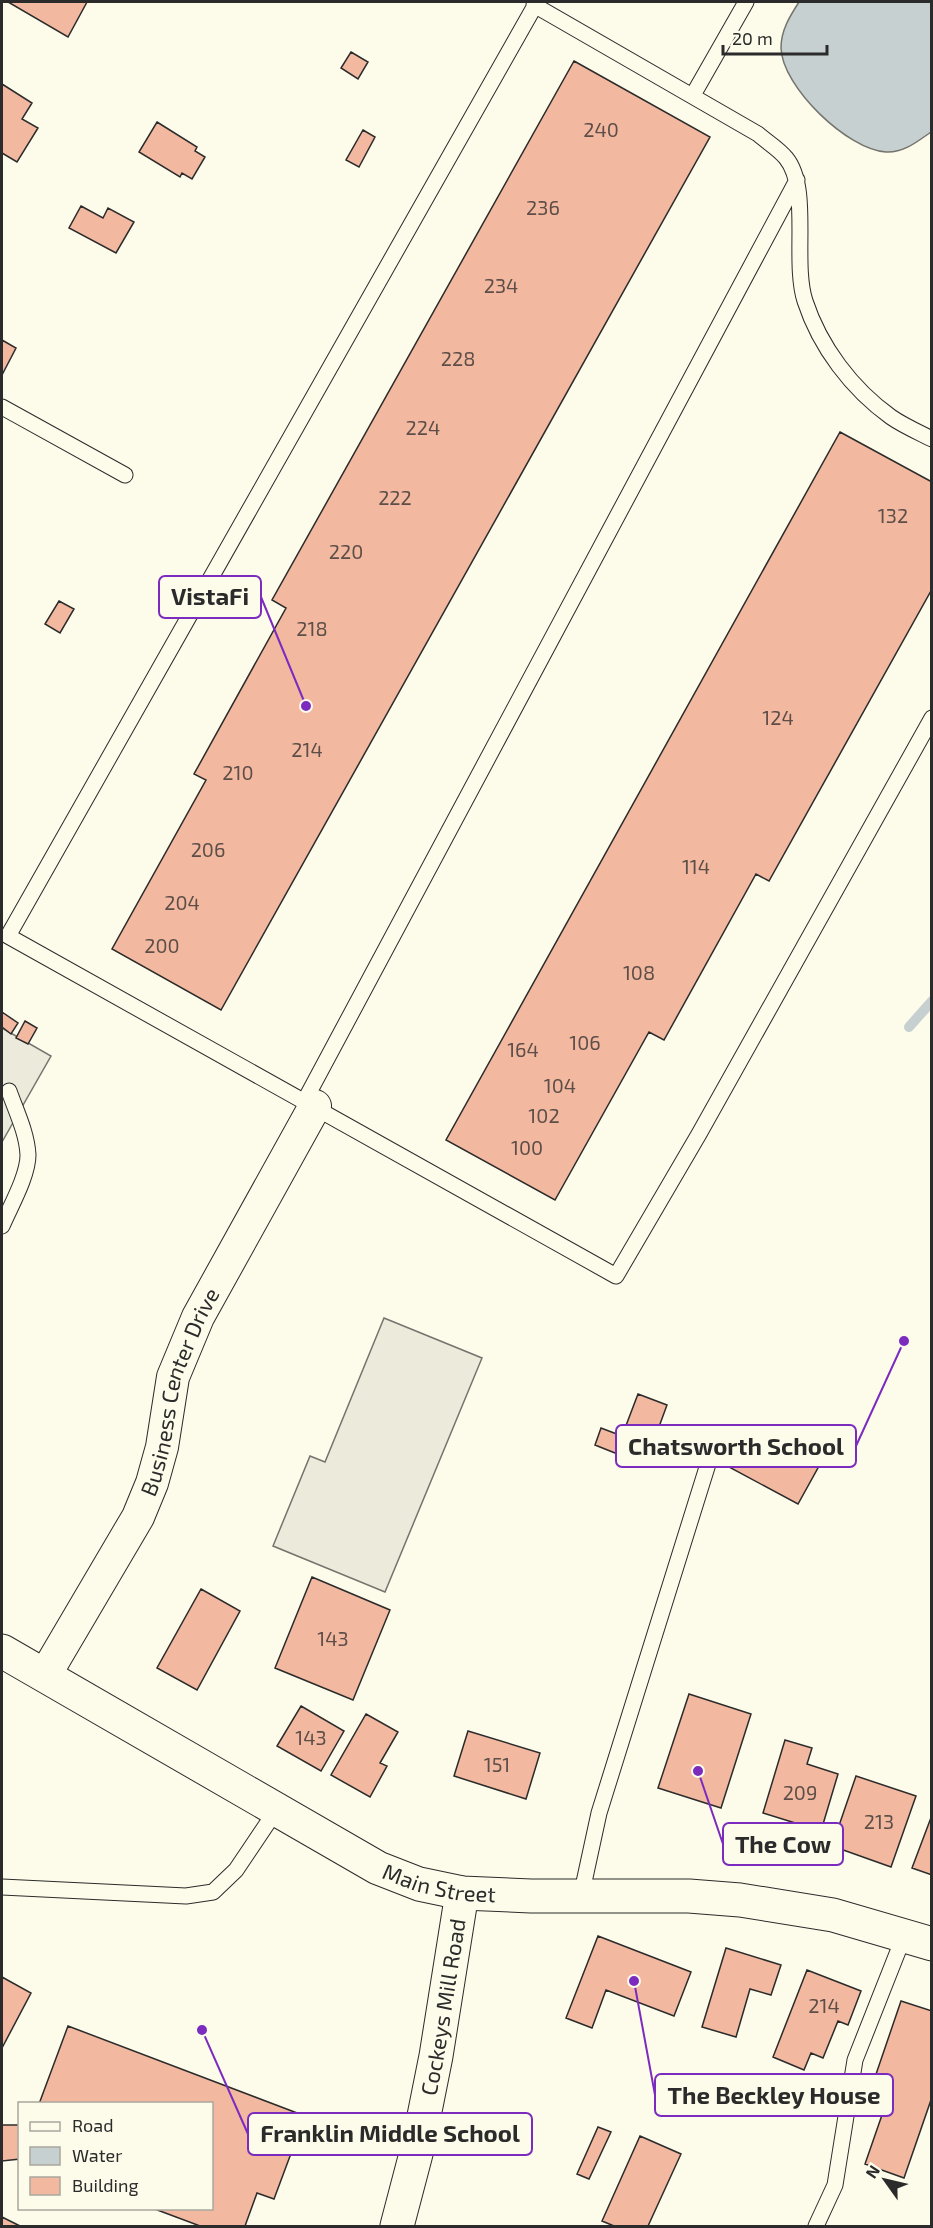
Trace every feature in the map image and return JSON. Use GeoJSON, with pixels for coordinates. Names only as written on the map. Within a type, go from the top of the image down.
{"type":"FeatureCollection","features":[{"type":"Feature","properties":{"kind":"main road","name":"Main Street"},"geometry":{"type":"LineString","coordinates":[[2,1651],[378,1868],[419,1884],[462,1893],[531,1896],[689,1896],[740,1900],[833,1915],[918,1940]]}},
{"type":"Feature","properties":{"kind":"main road","name":"Cockeys Mill Road"},"geometry":{"type":"LineString","coordinates":[[397,2226],[418,2145],[436,2056],[462,1893]]}},
{"type":"Feature","properties":{"kind":"street","name":"Business Center Drive"},"geometry":{"type":"LineString","coordinates":[[45,1675],[138,1517],[152,1483],[162,1447],[173,1377],[182,1353],[198,1317],[310,1103]]}},
{"type":"Feature","properties":{"kind":"lane"},"geometry":{"type":"LineString","coordinates":[[693,95],[746,2]]}},
{"type":"Feature","properties":{"kind":"lane"},"geometry":{"type":"LineString","coordinates":[[932,439],[892,418],[859,391],[835,361],[818,330],[803,290],[800,269],[797,180],[786,158],[758,134],[536,3],[8,936],[616,1276],[699,1134],[932,718]]}},
{"type":"Feature","properties":{"kind":"lane"},"geometry":{"type":"LineString","coordinates":[[310,1103],[797,180]]}},
{"type":"Feature","properties":{"kind":"lane"},"geometry":{"type":"LineString","coordinates":[[2,407],[125,475]]}},
{"type":"Feature","properties":{"kind":"lane"},"geometry":{"type":"LineString","coordinates":[[2,1226],[22,1181],[28,1157],[25,1138],[9,1091]]}},
{"type":"Feature","properties":{"kind":"lane"},"geometry":{"type":"LineString","coordinates":[[581,1896],[599,1814],[713,1448]]}},
{"type":"Feature","properties":{"kind":"lane"},"geometry":{"type":"LineString","coordinates":[[2,1887],[186,1896],[213,1892],[236,1870],[277,1809]]}},
{"type":"Feature","properties":{"kind":"lane"},"geometry":{"type":"LineString","coordinates":[[816,2226],[836,2185],[855,2060],[918,1940]]}},
{"type":"Feature","properties":{"kind":"shaded area"},"geometry":{"type":"Polygon","coordinates":[[[2,1028],[51,1056],[2,1142],[2,1028]]]}},
{"type":"Feature","properties":{"kind":"shaded area"},"geometry":{"type":"Polygon","coordinates":[[[384,1318],[482,1358],[385,1592],[273,1546],[310,1456],[325,1462],[384,1318]]]}},
{"type":"Feature","properties":{"kind":"water"},"geometry":{"type":"Polygon","coordinates":[[[799,2],[931,2],[931,132],[905,148],[886,152],[871,149],[854,140],[820,114],[792,80],[784,64],[781,48],[784,29],[799,2]]]}},
{"type":"Feature","properties":{"kind":"building"},"geometry":{"type":"Polygon","coordinates":[[[8,2],[87,2],[68,37],[8,2]]]}},
{"type":"Feature","properties":{"kind":"building"},"geometry":{"type":"Polygon","coordinates":[[[351,52],[368,62],[358,79],[341,68],[351,52]]]}},
{"type":"Feature","properties":{"kind":"building"},"geometry":{"type":"Polygon","coordinates":[[[574,61],[710,137],[221,1010],[112,949],[206,780],[194,774],[286,608],[272,600],[574,61]]]}},
{"type":"Feature","properties":{"kind":"building"},"geometry":{"type":"Polygon","coordinates":[[[2,84],[32,103],[22,119],[38,128],[17,162],[2,153],[2,84]]]}},
{"type":"Feature","properties":{"kind":"building"},"geometry":{"type":"Polygon","coordinates":[[[157,122],[197,147],[195,151],[205,157],[192,179],[182,173],[180,177],[139,152],[157,122]]]}},
{"type":"Feature","properties":{"kind":"building"},"geometry":{"type":"Polygon","coordinates":[[[363,130],[375,137],[359,167],[346,160],[363,130]]]}},
{"type":"Feature","properties":{"kind":"building"},"geometry":{"type":"Polygon","coordinates":[[[81,206],[103,218],[108,208],[134,222],[116,253],[69,228],[81,206]]]}},
{"type":"Feature","properties":{"kind":"building"},"geometry":{"type":"Polygon","coordinates":[[[2,340],[16,348],[2,375],[2,340]]]}},
{"type":"Feature","properties":{"kind":"building"},"geometry":{"type":"Polygon","coordinates":[[[840,432],[932,482],[932,589],[769,881],[756,874],[664,1040],[649,1032],[555,1200],[446,1140],[840,432]]]}},
{"type":"Feature","properties":{"kind":"building"},"geometry":{"type":"Polygon","coordinates":[[[59,601],[74,609],[60,633],[45,624],[59,601]]]}},
{"type":"Feature","properties":{"kind":"building"},"geometry":{"type":"Polygon","coordinates":[[[2,1012],[18,1023],[11,1034],[2,1027],[2,1012]]]}},
{"type":"Feature","properties":{"kind":"building"},"geometry":{"type":"Polygon","coordinates":[[[25,1021],[37,1028],[28,1044],[16,1038],[25,1021]]]}},
{"type":"Feature","properties":{"kind":"building"},"geometry":{"type":"Polygon","coordinates":[[[638,1394],[667,1405],[645,1465],[595,1445],[601,1428],[622,1436],[638,1394]]]}},
{"type":"Feature","properties":{"kind":"building"},"geometry":{"type":"Polygon","coordinates":[[[750,1429],[819,1466],[798,1504],[729,1467],[750,1429]]]}},
{"type":"Feature","properties":{"kind":"building"},"geometry":{"type":"Polygon","coordinates":[[[312,1577],[390,1610],[353,1700],[275,1668],[312,1577]]]}},
{"type":"Feature","properties":{"kind":"building"},"geometry":{"type":"Polygon","coordinates":[[[201,1589],[240,1611],[197,1690],[157,1668],[201,1589]]]}},
{"type":"Feature","properties":{"kind":"building"},"geometry":{"type":"Polygon","coordinates":[[[689,1694],[751,1714],[721,1808],[658,1788],[689,1694]]]}},
{"type":"Feature","properties":{"kind":"building"},"geometry":{"type":"Polygon","coordinates":[[[301,1706],[344,1731],[321,1771],[277,1746],[301,1706]]]}},
{"type":"Feature","properties":{"kind":"building"},"geometry":{"type":"Polygon","coordinates":[[[366,1714],[398,1732],[380,1763],[387,1766],[370,1797],[331,1775],[366,1714]]]}},
{"type":"Feature","properties":{"kind":"building"},"geometry":{"type":"Polygon","coordinates":[[[468,1731],[540,1753],[526,1799],[454,1776],[468,1731]]]}},
{"type":"Feature","properties":{"kind":"building"},"geometry":{"type":"Polygon","coordinates":[[[785,1740],[812,1748],[807,1764],[838,1774],[821,1831],[763,1813],[785,1740]]]}},
{"type":"Feature","properties":{"kind":"building"},"geometry":{"type":"Polygon","coordinates":[[[856,1776],[916,1796],[891,1867],[832,1846],[856,1776]]]}},
{"type":"Feature","properties":{"kind":"building"},"geometry":{"type":"Polygon","coordinates":[[[932,1815],[932,1875],[912,1868],[932,1815]]]}},
{"type":"Feature","properties":{"kind":"building"},"geometry":{"type":"Polygon","coordinates":[[[598,1936],[691,1972],[674,2016],[606,1990],[592,2028],[566,2018],[598,1936]]]}},
{"type":"Feature","properties":{"kind":"building"},"geometry":{"type":"Polygon","coordinates":[[[726,1948],[781,1965],[771,1995],[750,1989],[736,2037],[702,2027],[726,1948]]]}},
{"type":"Feature","properties":{"kind":"building"},"geometry":{"type":"Polygon","coordinates":[[[807,1970],[861,1991],[848,2025],[838,2021],[823,2058],[811,2053],[804,2070],[773,2057],[807,1970]]]}},
{"type":"Feature","properties":{"kind":"building"},"geometry":{"type":"Polygon","coordinates":[[[2,1977],[31,1993],[2,2048],[2,1977]]]}},
{"type":"Feature","properties":{"kind":"building"},"geometry":{"type":"Polygon","coordinates":[[[901,2001],[932,2011],[932,2097],[904,2178],[865,2164],[891,2089],[873,2083],[901,2001]]]}},
{"type":"Feature","properties":{"kind":"building"},"geometry":{"type":"Polygon","coordinates":[[[68,2026],[305,2116],[274,2199],[257,2193],[245,2226],[200,2226],[157,2210],[213,2210],[213,2102],[40,2102],[68,2026]]]}},
{"type":"Feature","properties":{"kind":"building"},"geometry":{"type":"Polygon","coordinates":[[[2,2125],[18,2125],[18,2159],[2,2161],[2,2125]]]}},
{"type":"Feature","properties":{"kind":"building"},"geometry":{"type":"Polygon","coordinates":[[[598,2127],[611,2132],[589,2179],[577,2174],[598,2127]]]}},
{"type":"Feature","properties":{"kind":"building"},"geometry":{"type":"Polygon","coordinates":[[[640,2136],[681,2154],[648,2226],[614,2226],[602,2221],[640,2136]]]}},
{"type":"Feature","properties":{"kind":"building"},"geometry":{"type":"Polygon","coordinates":[[[2,2217],[20,2226],[2,2226],[2,2217]]]}},
{"type":"Feature","properties":{"kind":"waterway"},"geometry":{"type":"LineString","coordinates":[[909,1027],[932,1001]]}},
{"type":"Feature","properties":{"kind":"place","name":"VistaFi"},"geometry":{"type":"Point","coordinates":[306,706]}},
{"type":"Feature","properties":{"kind":"place","name":"Chatsworth School"},"geometry":{"type":"Point","coordinates":[904,1341]}},
{"type":"Feature","properties":{"kind":"place","name":"The Cow"},"geometry":{"type":"Point","coordinates":[698,1771]}},
{"type":"Feature","properties":{"kind":"place","name":"The Beckley House"},"geometry":{"type":"Point","coordinates":[634,1981]}},
{"type":"Feature","properties":{"kind":"place","name":"Franklin Middle School"},"geometry":{"type":"Point","coordinates":[202,2030]}}]}
